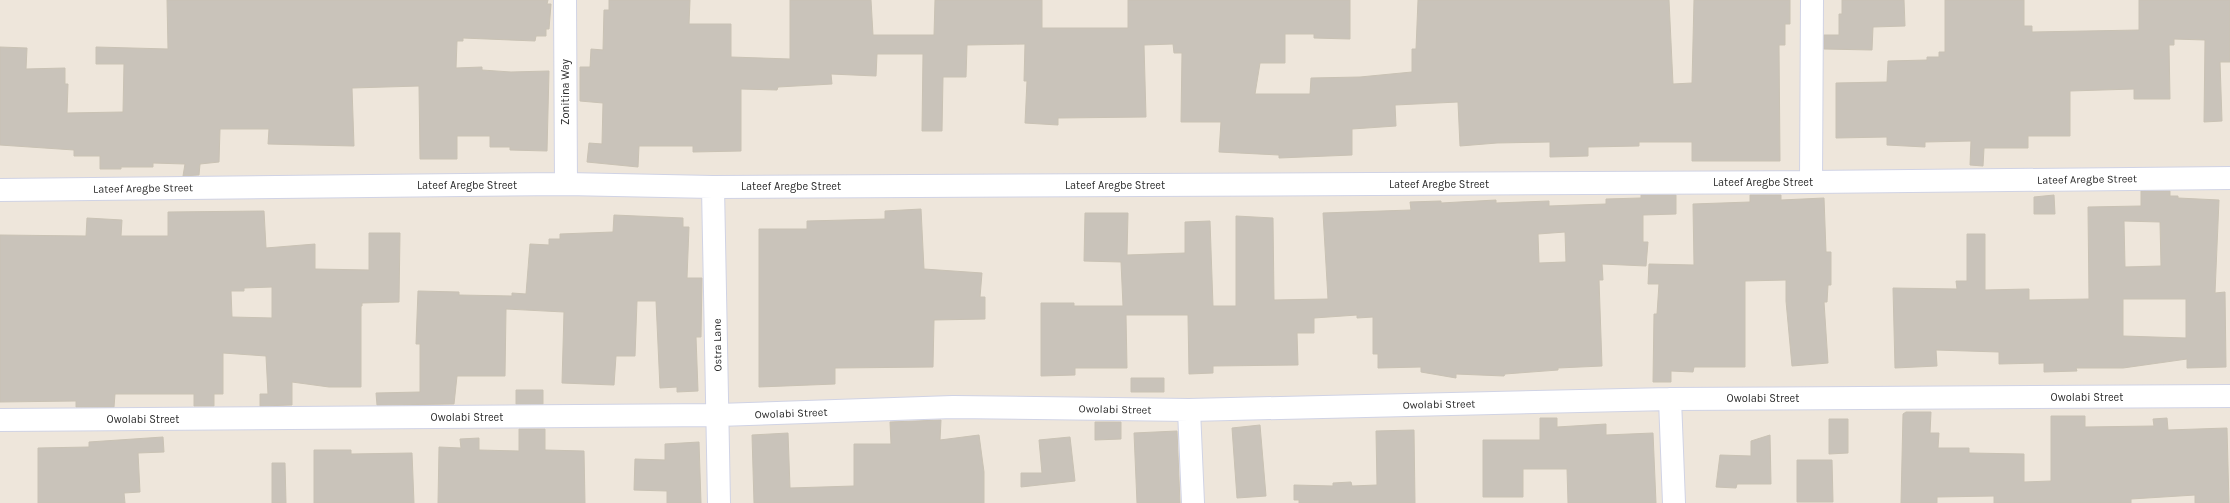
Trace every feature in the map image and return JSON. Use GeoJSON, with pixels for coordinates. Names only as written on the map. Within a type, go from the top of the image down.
{"type":"FeatureCollection","features":[{"type":"Feature","properties":{"kind":"street","name":"Zonitina Way"},"geometry":{"type":"LineString","coordinates":[[565,0],[566,184]]}},
{"type":"Feature","properties":{"kind":"street"},"geometry":{"type":"LineString","coordinates":[[1811,182],[1812,0]]}},
{"type":"Feature","properties":{"kind":"street","name":"Lateef Aregbe Street"},"geometry":{"type":"LineString","coordinates":[[0,190],[566,184],[713,187],[1811,182],[2230,178]]}},
{"type":"Feature","properties":{"kind":"street","name":"Ostra Lane"},"geometry":{"type":"LineString","coordinates":[[713,187],[719,503]]}},
{"type":"Feature","properties":{"kind":"street","name":"Owolabi Street"},"geometry":{"type":"LineString","coordinates":[[0,420],[718,415],[952,407],[1189,410],[1670,399],[2230,396]]}},
{"type":"Feature","properties":{"kind":"street"},"geometry":{"type":"LineString","coordinates":[[1670,399],[1674,503]]}},
{"type":"Feature","properties":{"kind":"street"},"geometry":{"type":"LineString","coordinates":[[1189,410],[1193,503]]}},
{"type":"Feature","properties":{"kind":"building"},"geometry":{"type":"Polygon","coordinates":[[[167,0],[548,0],[547,4],[551,4],[549,29],[546,29],[546,36],[536,36],[535,41],[463,38],[463,41],[457,41],[456,68],[482,67],[482,70],[511,72],[549,71],[547,151],[510,150],[510,147],[490,147],[490,136],[457,136],[457,159],[420,159],[419,86],[352,88],[354,146],[268,144],[269,129],[220,129],[219,162],[200,164],[199,175],[183,176],[185,164],[153,163],[153,167],[121,167],[121,169],[100,169],[100,156],[74,156],[74,150],[0,145],[0,47],[27,48],[26,69],[65,68],[65,84],[68,84],[67,113],[123,112],[124,64],[96,64],[96,47],[168,49],[167,0]]]}},
{"type":"Feature","properties":{"kind":"building"},"geometry":{"type":"Polygon","coordinates":[[[609,0],[690,0],[689,24],[731,24],[731,57],[790,59],[790,0],[871,0],[873,35],[934,35],[935,0],[1042,0],[1042,28],[1128,28],[1128,0],[1350,0],[1350,39],[1314,38],[1314,34],[1285,34],[1285,63],[1260,63],[1255,94],[1310,94],[1311,78],[1360,77],[1412,72],[1412,49],[1416,49],[1418,0],[1669,0],[1673,84],[1692,83],[1694,0],[1790,0],[1790,24],[1785,24],[1785,45],[1779,45],[1780,161],[1692,161],[1692,142],[1639,142],[1639,146],[1588,147],[1588,156],[1550,157],[1550,142],[1497,143],[1460,146],[1458,102],[1395,105],[1396,126],[1352,129],[1352,155],[1279,158],[1279,155],[1219,152],[1221,122],[1181,122],[1182,53],[1174,53],[1173,44],[1144,45],[1146,117],[1058,118],[1058,125],[1025,123],[1027,81],[1024,81],[1025,44],[967,45],[966,77],[943,77],[942,131],[922,131],[923,54],[877,54],[876,76],[831,74],[832,84],[778,87],[777,90],[741,89],[741,151],[693,152],[693,146],[639,146],[638,167],[587,162],[589,143],[602,144],[603,103],[580,101],[580,67],[590,67],[591,49],[603,50],[604,10],[609,10],[609,0]]]}},
{"type":"Feature","properties":{"kind":"building"},"geometry":{"type":"Polygon","coordinates":[[[1842,0],[1904,0],[1905,26],[1873,27],[1872,50],[1824,49],[1824,35],[1839,35],[1839,14],[1842,14],[1842,0]]]}},
{"type":"Feature","properties":{"kind":"building"},"geometry":{"type":"Polygon","coordinates":[[[1945,0],[2024,0],[2024,26],[2032,26],[2032,32],[2139,30],[2139,0],[2230,0],[2230,62],[2220,62],[2222,121],[2204,122],[2205,40],[2174,39],[2174,45],[2169,45],[2170,99],[2134,99],[2134,89],[2070,91],[2070,136],[2028,136],[2028,148],[1984,148],[1983,166],[1970,165],[1971,141],[1925,142],[1925,147],[1887,145],[1887,137],[1836,138],[1836,83],[1887,82],[1888,61],[1927,60],[1927,57],[1939,57],[1939,52],[1945,52],[1945,0]]]}},
{"type":"Feature","properties":{"kind":"building"},"geometry":{"type":"Polygon","coordinates":[[[2141,191],[2170,191],[2170,196],[2178,196],[2178,198],[2219,200],[2215,293],[2225,292],[2226,367],[2187,368],[2187,359],[2123,368],[2076,368],[2077,371],[2044,372],[2044,363],[1999,364],[1999,352],[1936,350],[1937,366],[1895,368],[1893,288],[1957,289],[1956,281],[1967,281],[1967,234],[1985,234],[1985,290],[2029,289],[2029,300],[2089,299],[2088,207],[2141,206],[2141,191]],[[2124,221],[2125,267],[2161,266],[2160,222],[2124,221]],[[2123,299],[2123,336],[2186,338],[2186,299],[2123,299]]]}},
{"type":"Feature","properties":{"kind":"building"},"geometry":{"type":"Polygon","coordinates":[[[1641,195],[1676,195],[1676,214],[1643,215],[1643,242],[1648,242],[1646,266],[1602,264],[1603,280],[1599,280],[1602,366],[1558,368],[1558,370],[1505,374],[1504,376],[1456,374],[1456,378],[1421,372],[1421,367],[1378,368],[1378,354],[1373,354],[1373,317],[1357,318],[1357,315],[1314,318],[1314,333],[1297,333],[1298,365],[1213,366],[1213,373],[1189,374],[1188,315],[1126,315],[1127,368],[1075,368],[1075,375],[1041,376],[1041,303],[1074,303],[1074,306],[1123,306],[1121,262],[1084,261],[1085,213],[1128,213],[1127,255],[1185,253],[1185,222],[1210,221],[1213,306],[1236,306],[1236,216],[1273,218],[1274,300],[1328,299],[1323,213],[1411,210],[1410,202],[1441,201],[1441,203],[1496,200],[1496,203],[1549,201],[1549,206],[1606,204],[1606,199],[1641,198],[1641,195]],[[1565,232],[1538,234],[1539,263],[1566,262],[1565,232]]]}},
{"type":"Feature","properties":{"kind":"building"},"geometry":{"type":"Polygon","coordinates":[[[1750,195],[1781,195],[1781,200],[1824,198],[1826,252],[1831,252],[1831,285],[1828,285],[1827,302],[1824,302],[1828,363],[1792,366],[1786,301],[1786,280],[1745,281],[1745,367],[1694,367],[1693,372],[1671,371],[1671,382],[1653,382],[1654,314],[1657,314],[1659,284],[1648,284],[1649,264],[1694,265],[1693,204],[1750,202],[1750,195]]]}},
{"type":"Feature","properties":{"kind":"building"},"geometry":{"type":"Polygon","coordinates":[[[2054,195],[2055,214],[2034,214],[2034,197],[2054,195]]]}},
{"type":"Feature","properties":{"kind":"building"},"geometry":{"type":"Polygon","coordinates":[[[921,209],[924,269],[982,273],[980,297],[985,297],[985,319],[934,320],[933,367],[835,368],[835,384],[759,387],[759,229],[807,229],[807,221],[885,219],[885,211],[921,209]]]}},
{"type":"Feature","properties":{"kind":"building"},"geometry":{"type":"Polygon","coordinates":[[[264,211],[266,248],[315,244],[315,269],[369,270],[369,233],[400,233],[399,302],[362,303],[361,306],[361,387],[329,387],[292,382],[292,405],[260,406],[260,394],[268,394],[266,356],[223,353],[223,394],[214,394],[214,406],[194,406],[194,394],[115,394],[114,407],[76,407],[76,401],[0,402],[0,235],[86,236],[87,218],[122,220],[121,236],[168,236],[168,212],[264,211]],[[272,287],[244,288],[244,291],[231,291],[232,317],[272,318],[272,287]]]}},
{"type":"Feature","properties":{"kind":"building"},"geometry":{"type":"Polygon","coordinates":[[[614,215],[683,218],[683,227],[689,227],[687,278],[702,278],[701,337],[696,337],[698,391],[677,392],[677,387],[660,388],[656,301],[637,301],[635,356],[616,356],[614,385],[562,383],[564,312],[506,309],[505,376],[457,376],[454,404],[377,405],[376,393],[420,392],[420,344],[416,344],[418,291],[459,292],[459,295],[512,296],[512,293],[526,294],[530,244],[549,245],[549,239],[560,239],[560,234],[613,232],[614,215]]]}},
{"type":"Feature","properties":{"kind":"building"},"geometry":{"type":"Polygon","coordinates":[[[1131,378],[1164,378],[1164,392],[1131,392],[1131,378]]]}},
{"type":"Feature","properties":{"kind":"building"},"geometry":{"type":"Polygon","coordinates":[[[516,390],[543,390],[543,404],[516,404],[516,390]]]}},
{"type":"Feature","properties":{"kind":"building"},"geometry":{"type":"Polygon","coordinates":[[[1906,412],[1931,412],[1930,433],[1939,433],[1938,448],[1969,448],[1969,453],[2024,454],[2024,482],[2051,481],[2051,416],[2085,416],[2085,427],[2154,426],[2153,419],[2167,418],[2168,430],[2227,428],[2229,503],[2195,503],[2195,495],[2131,499],[2131,503],[1994,503],[1994,496],[1937,497],[1937,503],[1901,503],[1903,414],[1906,412]]]}},
{"type":"Feature","properties":{"kind":"building"},"geometry":{"type":"Polygon","coordinates":[[[1540,418],[1557,418],[1557,427],[1606,424],[1606,435],[1653,433],[1656,503],[1568,503],[1567,469],[1523,469],[1523,497],[1483,497],[1483,440],[1540,440],[1540,418]]]}},
{"type":"Feature","properties":{"kind":"building"},"geometry":{"type":"Polygon","coordinates":[[[1829,419],[1848,419],[1848,453],[1829,454],[1829,419]]]}},
{"type":"Feature","properties":{"kind":"building"},"geometry":{"type":"Polygon","coordinates":[[[941,420],[940,440],[979,435],[984,472],[984,503],[754,503],[752,435],[788,433],[790,488],[854,486],[854,444],[891,444],[890,422],[941,420]]]}},
{"type":"Feature","properties":{"kind":"building"},"geometry":{"type":"Polygon","coordinates":[[[1095,422],[1121,422],[1121,439],[1095,440],[1095,422]]]}},
{"type":"Feature","properties":{"kind":"building"},"geometry":{"type":"Polygon","coordinates":[[[1260,425],[1266,496],[1237,498],[1232,428],[1260,425]]]}},
{"type":"Feature","properties":{"kind":"building"},"geometry":{"type":"Polygon","coordinates":[[[519,429],[545,429],[545,450],[584,451],[585,503],[438,503],[439,447],[461,448],[460,439],[479,438],[479,450],[519,451],[519,429]]]}},
{"type":"Feature","properties":{"kind":"building"},"geometry":{"type":"Polygon","coordinates":[[[1414,430],[1415,503],[1299,503],[1299,500],[1294,500],[1294,485],[1333,486],[1333,483],[1351,482],[1352,486],[1377,485],[1376,431],[1414,430]]]}},
{"type":"Feature","properties":{"kind":"building"},"geometry":{"type":"Polygon","coordinates":[[[1177,431],[1180,503],[1137,503],[1134,433],[1177,431]]]}},
{"type":"Feature","properties":{"kind":"building"},"geometry":{"type":"Polygon","coordinates":[[[1770,435],[1771,484],[1737,484],[1736,488],[1716,487],[1720,455],[1751,456],[1751,441],[1770,435]]]}},
{"type":"Feature","properties":{"kind":"building"},"geometry":{"type":"Polygon","coordinates":[[[163,437],[164,452],[138,453],[140,492],[124,493],[125,503],[38,503],[38,448],[89,447],[89,442],[163,437]]]}},
{"type":"Feature","properties":{"kind":"building"},"geometry":{"type":"Polygon","coordinates":[[[1070,437],[1075,481],[1021,487],[1021,473],[1042,473],[1039,440],[1070,437]]]}},
{"type":"Feature","properties":{"kind":"building"},"geometry":{"type":"Polygon","coordinates":[[[699,442],[701,503],[667,503],[667,491],[634,490],[635,459],[665,460],[665,444],[699,442]]]}},
{"type":"Feature","properties":{"kind":"building"},"geometry":{"type":"Polygon","coordinates":[[[314,450],[351,450],[351,454],[412,453],[414,503],[314,503],[314,450]]]}},
{"type":"Feature","properties":{"kind":"building"},"geometry":{"type":"Polygon","coordinates":[[[1797,460],[1832,460],[1833,502],[1797,502],[1797,460]]]}},
{"type":"Feature","properties":{"kind":"building"},"geometry":{"type":"Polygon","coordinates":[[[272,463],[285,463],[286,503],[272,503],[272,463]]]}}]}
